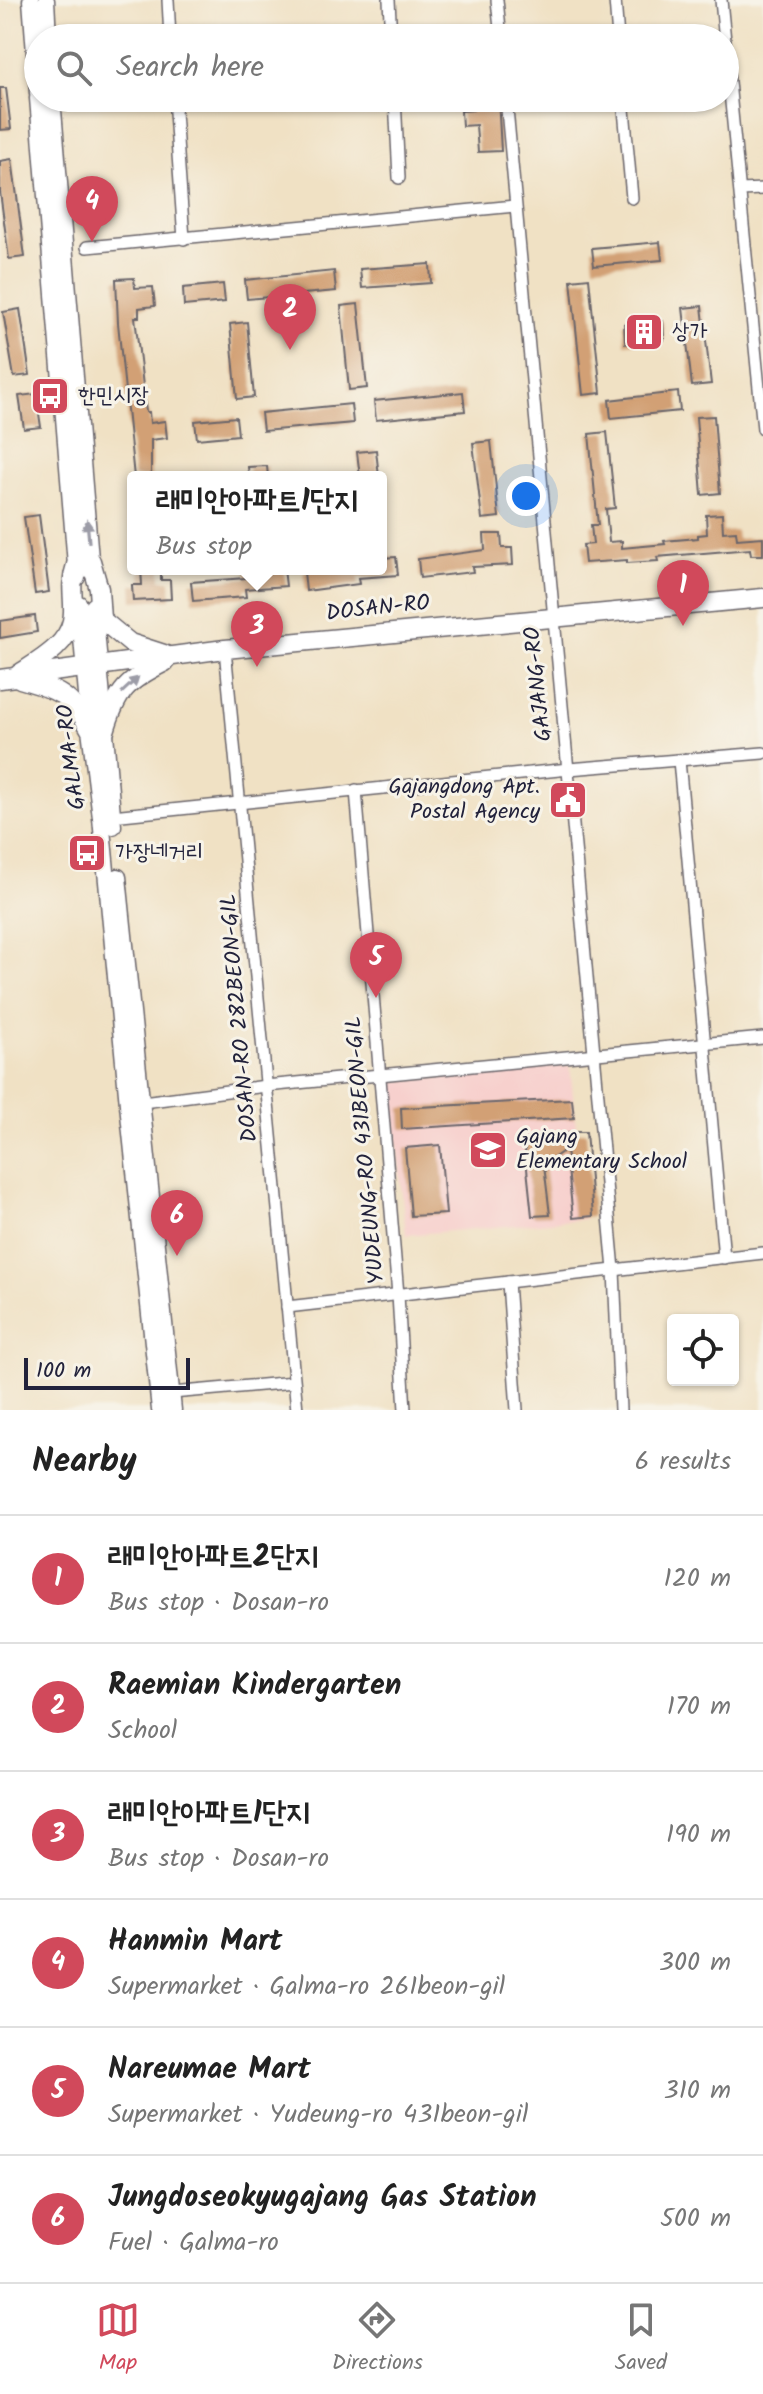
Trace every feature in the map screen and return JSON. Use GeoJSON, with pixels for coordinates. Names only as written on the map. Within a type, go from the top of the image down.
{"type":"FeatureCollection","features":[{"type":"Feature","properties":{"kind":"main road","name":"GALMA-RO"},"geometry":{"type":"LineString","coordinates":[[31,0],[33,24]]}},
{"type":"Feature","properties":{"kind":"main road"},"geometry":{"type":"LineString","coordinates":[[46,0],[47,24]]}},
{"type":"Feature","properties":{"kind":"main road","name":"GALMA-RO"},"geometry":{"type":"LineString","coordinates":[[40,112],[84,563]]}},
{"type":"Feature","properties":{"kind":"main road","name":"GALMA-RO"},"geometry":{"type":"LineString","coordinates":[[53,112],[102,827],[172,1402]]}},
{"type":"Feature","properties":{"kind":"main road"},"geometry":{"type":"LineString","coordinates":[[7,678],[50,653],[61,641],[72,622],[71,581],[84,563],[99,589],[101,619],[130,643],[174,657]]}},
{"type":"Feature","properties":{"kind":"main road","name":"DOSAN-RO"},"geometry":{"type":"LineString","coordinates":[[7,678],[225,649],[763,598]]}},
{"type":"Feature","properties":{"kind":"main road"},"geometry":{"type":"LineString","coordinates":[[7,678],[55,689],[97,730],[126,685],[174,657]]}},
{"type":"Feature","properties":{"kind":"main road","name":"GALMA-RO"},"geometry":{"type":"LineString","coordinates":[[97,730],[112,816],[160,1410]]}},
{"type":"Feature","properties":{"kind":"street"},"geometry":{"type":"LineString","coordinates":[[168,0],[169,24]]}},
{"type":"Feature","properties":{"kind":"street"},"geometry":{"type":"LineString","coordinates":[[389,0],[390,24]]}},
{"type":"Feature","properties":{"kind":"street"},"geometry":{"type":"LineString","coordinates":[[497,0],[500,24]]}},
{"type":"Feature","properties":{"kind":"street"},"geometry":{"type":"LineString","coordinates":[[615,0],[617,24]]}},
{"type":"Feature","properties":{"kind":"street"},"geometry":{"type":"LineString","coordinates":[[721,0],[723,24]]}},
{"type":"Feature","properties":{"kind":"street"},"geometry":{"type":"LineString","coordinates":[[175,112],[184,239]]}},
{"type":"Feature","properties":{"kind":"street"},"geometry":{"type":"LineString","coordinates":[[396,112],[399,178]]}},
{"type":"Feature","properties":{"kind":"street","name":"GAJANG-RO"},"geometry":{"type":"LineString","coordinates":[[507,112],[614,1270],[620,1410]]}},
{"type":"Feature","properties":{"kind":"street"},"geometry":{"type":"LineString","coordinates":[[624,112],[632,198]]}},
{"type":"Feature","properties":{"kind":"street"},"geometry":{"type":"LineString","coordinates":[[732,112],[763,429]]}},
{"type":"Feature","properties":{"kind":"street"},"geometry":{"type":"LineString","coordinates":[[740,190],[763,189]]}},
{"type":"Feature","properties":{"kind":"street"},"geometry":{"type":"LineString","coordinates":[[87,247],[515,206]]}},
{"type":"Feature","properties":{"kind":"street","name":"DOSAN-RO 282BEON-GIL"},"geometry":{"type":"LineString","coordinates":[[225,649],[297,1410]]}},
{"type":"Feature","properties":{"kind":"street"},"geometry":{"type":"LineString","coordinates":[[112,816],[569,769],[763,753]]}},
{"type":"Feature","properties":{"kind":"street"},"geometry":{"type":"LineString","coordinates":[[679,760],[724,1258]]}},
{"type":"Feature","properties":{"kind":"street","name":"YUDEUNG-RO 431BEON-GIL"},"geometry":{"type":"LineString","coordinates":[[356,790],[405,1410]]}},
{"type":"Feature","properties":{"kind":"street"},"geometry":{"type":"LineString","coordinates":[[134,1103],[266,1086],[763,1038]]}},
{"type":"Feature","properties":{"kind":"street"},"geometry":{"type":"LineString","coordinates":[[287,1307],[763,1253]]}},
{"type":"Feature","properties":{"kind":"street"},"geometry":{"type":"LineString","coordinates":[[508,1282],[517,1410]]}},
{"type":"Feature","properties":{"kind":"street"},"geometry":{"type":"LineString","coordinates":[[172,1402],[294,1382]]}},
{"type":"Feature","properties":{"kind":"shaded area","name":"Gajang Elementary School"},"geometry":{"type":"Polygon","coordinates":[[[570,1065],[585,1219],[406,1235],[391,1082],[570,1065]]]}},
{"type":"Feature","properties":{"kind":"building"},"geometry":{"type":"Polygon","coordinates":[[[0,88],[6,88],[11,129],[0,130],[0,88]]]}},
{"type":"Feature","properties":{"kind":"building"},"geometry":{"type":"Polygon","coordinates":[[[461,112],[499,112],[501,151],[478,152],[476,125],[462,126],[461,112]]]}},
{"type":"Feature","properties":{"kind":"building"},"geometry":{"type":"Polygon","coordinates":[[[12,159],[25,257],[9,259],[0,192],[0,161],[12,159]]]}},
{"type":"Feature","properties":{"kind":"building"},"geometry":{"type":"Polygon","coordinates":[[[660,242],[662,260],[594,266],[592,248],[660,242]]]}},
{"type":"Feature","properties":{"kind":"building"},"geometry":{"type":"Polygon","coordinates":[[[430,264],[431,283],[362,288],[360,269],[430,264]]]}},
{"type":"Feature","properties":{"kind":"building"},"geometry":{"type":"Polygon","coordinates":[[[334,271],[336,291],[247,299],[245,280],[334,271]]]}},
{"type":"Feature","properties":{"kind":"building"},"geometry":{"type":"Polygon","coordinates":[[[134,278],[135,288],[153,287],[155,306],[139,308],[139,317],[135,317],[146,412],[149,412],[150,423],[165,421],[167,438],[151,440],[151,471],[133,471],[116,279],[134,278]]]}},
{"type":"Feature","properties":{"kind":"building"},"geometry":{"type":"Polygon","coordinates":[[[589,278],[601,393],[583,395],[571,280],[589,278]]]}},
{"type":"Feature","properties":{"kind":"building"},"geometry":{"type":"Polygon","coordinates":[[[223,284],[225,302],[184,306],[183,288],[223,284]]]}},
{"type":"Feature","properties":{"kind":"building"},"geometry":{"type":"Polygon","coordinates":[[[358,304],[367,388],[349,390],[341,306],[358,304]]]}},
{"type":"Feature","properties":{"kind":"building"},"geometry":{"type":"Polygon","coordinates":[[[702,306],[711,384],[692,386],[683,308],[702,306]]]}},
{"type":"Feature","properties":{"kind":"building"},"geometry":{"type":"Polygon","coordinates":[[[20,309],[30,375],[14,377],[3,312],[20,309]]]}},
{"type":"Feature","properties":{"kind":"building","name":"상가"},"geometry":{"type":"Polygon","coordinates":[[[663,321],[664,340],[625,344],[624,324],[663,321]]]}},
{"type":"Feature","properties":{"kind":"building"},"geometry":{"type":"Polygon","coordinates":[[[247,322],[254,397],[237,399],[230,324],[247,322]]]}},
{"type":"Feature","properties":{"kind":"building"},"geometry":{"type":"Polygon","coordinates":[[[463,392],[465,411],[376,420],[374,401],[463,392]]]}},
{"type":"Feature","properties":{"kind":"building"},"geometry":{"type":"Polygon","coordinates":[[[678,392],[680,411],[611,418],[609,400],[678,392]]]}},
{"type":"Feature","properties":{"kind":"building"},"geometry":{"type":"Polygon","coordinates":[[[36,394],[41,427],[24,429],[19,396],[36,394]]]}},
{"type":"Feature","properties":{"kind":"building"},"geometry":{"type":"Polygon","coordinates":[[[351,404],[353,423],[263,431],[261,413],[351,404]]]}},
{"type":"Feature","properties":{"kind":"building"},"geometry":{"type":"Polygon","coordinates":[[[714,416],[720,493],[702,495],[696,417],[714,416]]]}},
{"type":"Feature","properties":{"kind":"building"},"geometry":{"type":"Polygon","coordinates":[[[236,417],[238,435],[197,439],[195,421],[236,417]]]}},
{"type":"Feature","properties":{"kind":"building"},"geometry":{"type":"Polygon","coordinates":[[[607,432],[615,508],[606,509],[609,542],[622,541],[622,548],[698,538],[698,535],[707,534],[706,515],[722,514],[723,532],[736,531],[737,539],[763,537],[763,555],[751,555],[750,549],[657,557],[658,561],[585,563],[583,545],[593,544],[591,525],[598,525],[589,434],[607,432]]]}},
{"type":"Feature","properties":{"kind":"building"},"geometry":{"type":"Polygon","coordinates":[[[491,441],[499,517],[482,519],[473,443],[491,441]]]}},
{"type":"Feature","properties":{"kind":"building"},"geometry":{"type":"Polygon","coordinates":[[[376,450],[378,471],[359,471],[357,452],[376,450]]]}},
{"type":"Feature","properties":{"kind":"building"},"geometry":{"type":"Polygon","coordinates":[[[267,466],[267,471],[248,471],[248,467],[267,466]]]}},
{"type":"Feature","properties":{"kind":"building"},"geometry":{"type":"Polygon","coordinates":[[[39,515],[49,592],[35,594],[24,517],[39,515]]]}},
{"type":"Feature","properties":{"kind":"building"},"geometry":{"type":"Polygon","coordinates":[[[484,534],[501,534],[502,548],[512,548],[513,565],[472,567],[473,572],[420,578],[418,559],[485,550],[484,534]]]}},
{"type":"Feature","properties":{"kind":"building"},"geometry":{"type":"Polygon","coordinates":[[[396,557],[398,575],[358,578],[359,584],[306,591],[304,575],[387,575],[387,558],[396,557]]]}},
{"type":"Feature","properties":{"kind":"building"},"geometry":{"type":"Polygon","coordinates":[[[141,575],[161,575],[161,580],[170,580],[171,599],[133,601],[132,585],[142,585],[141,575]]]}},
{"type":"Feature","properties":{"kind":"building"},"geometry":{"type":"Polygon","coordinates":[[[246,575],[285,575],[286,586],[245,589],[246,597],[193,601],[191,582],[246,578],[246,575]]]}},
{"type":"Feature","properties":{"kind":"building"},"geometry":{"type":"Polygon","coordinates":[[[35,616],[37,632],[0,638],[0,621],[35,616]]]}},
{"type":"Feature","properties":{"kind":"building"},"geometry":{"type":"Polygon","coordinates":[[[572,1099],[574,1118],[402,1129],[401,1108],[572,1099]]]}},
{"type":"Feature","properties":{"kind":"building"},"geometry":{"type":"Polygon","coordinates":[[[586,1132],[593,1216],[573,1218],[566,1149],[544,1165],[550,1215],[532,1216],[524,1140],[586,1132]]]}},
{"type":"Feature","properties":{"kind":"building"},"geometry":{"type":"Polygon","coordinates":[[[440,1145],[446,1214],[411,1216],[405,1148],[440,1145]]]}},
{"type":"Feature","properties":{"kind":"place","name":"Hanmin Mart"},"geometry":{"type":"Point","coordinates":[92,242]}},
{"type":"Feature","properties":{"kind":"place","name":"상가"},"geometry":{"type":"Point","coordinates":[644,332]}},
{"type":"Feature","properties":{"kind":"place","name":"Raemian Kindergarten"},"geometry":{"type":"Point","coordinates":[290,350]}},
{"type":"Feature","properties":{"kind":"place","name":"한민시장"},"geometry":{"type":"Point","coordinates":[50,396]}},
{"type":"Feature","properties":{"kind":"place","name":"래미안아파트2단지"},"geometry":{"type":"Point","coordinates":[683,626]}},
{"type":"Feature","properties":{"kind":"place","name":"래미안아파트1단지"},"geometry":{"type":"Point","coordinates":[257,667]}},
{"type":"Feature","properties":{"kind":"place","name":"Gajangdong Apt. Postal Agency"},"geometry":{"type":"Point","coordinates":[568,800]}},
{"type":"Feature","properties":{"kind":"place","name":"가장네거리"},"geometry":{"type":"Point","coordinates":[87,853]}},
{"type":"Feature","properties":{"kind":"place","name":"Nareumae Mart"},"geometry":{"type":"Point","coordinates":[376,998]}},
{"type":"Feature","properties":{"kind":"place","name":"Gajang Elementary School"},"geometry":{"type":"Point","coordinates":[488,1150]}},
{"type":"Feature","properties":{"kind":"place","name":"Jungdoseokyugajang Gas Station"},"geometry":{"type":"Point","coordinates":[177,1256]}}]}
